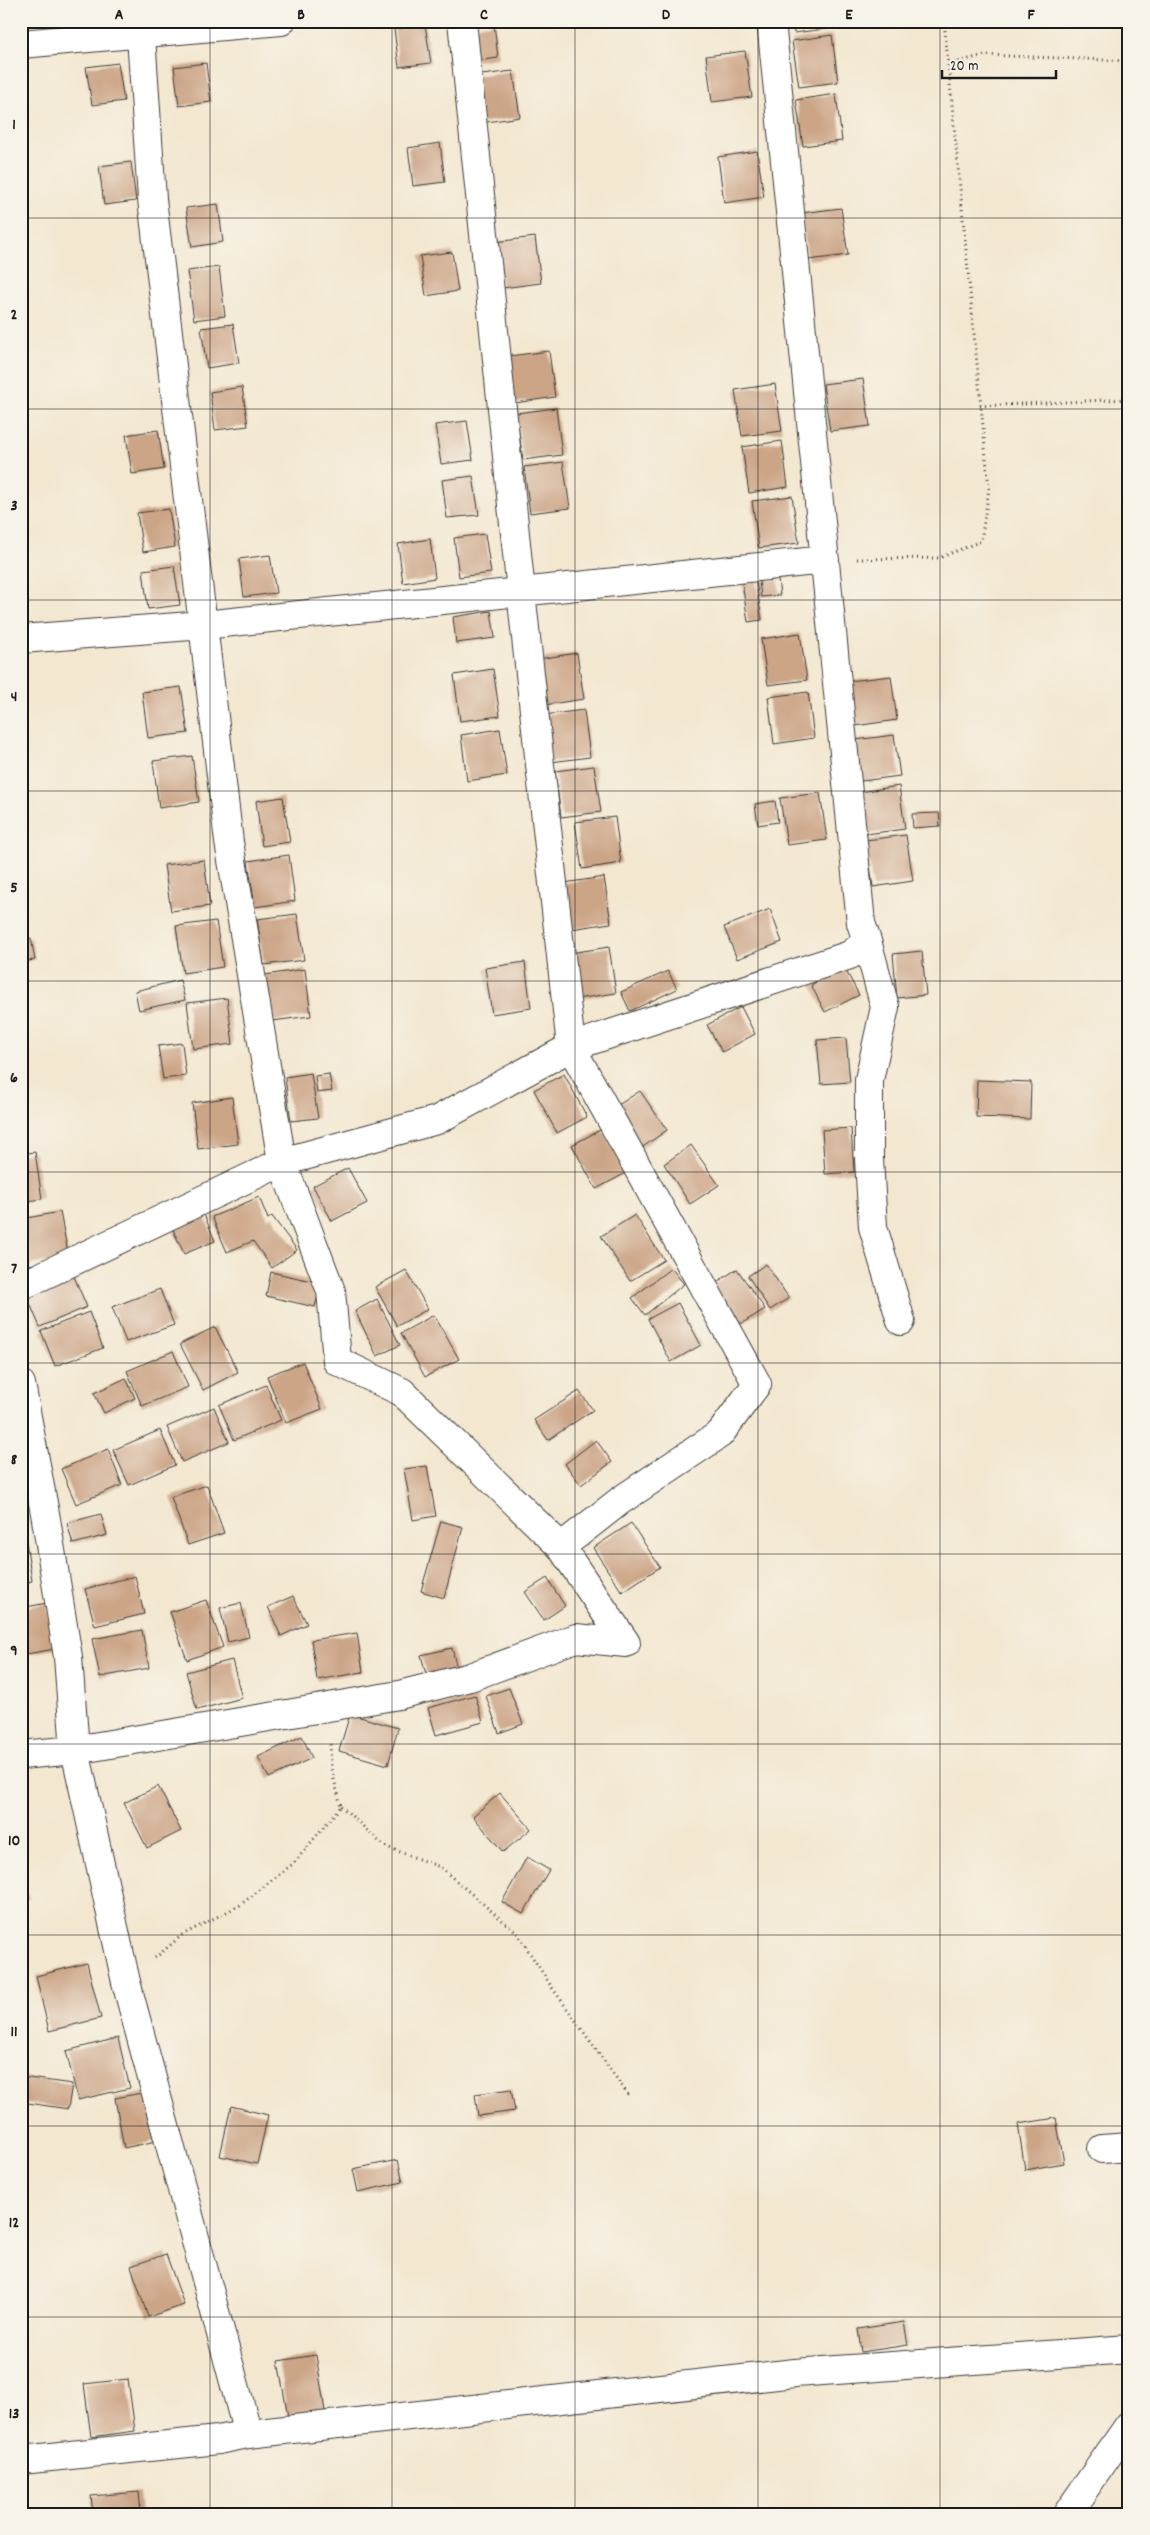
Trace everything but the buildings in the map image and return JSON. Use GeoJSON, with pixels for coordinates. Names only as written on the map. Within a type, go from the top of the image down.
{"type":"FeatureCollection","features":[{"type":"Feature","properties":{"kind":"street"},"geometry":{"type":"LineString","coordinates":[[21,44],[140,28],[281,21]]}},
{"type":"Feature","properties":{"kind":"street"},"geometry":{"type":"LineString","coordinates":[[462,21],[521,592],[571,1046],[757,1384],[720,1434],[621,1500],[561,1547]]}},
{"type":"Feature","properties":{"kind":"street"},"geometry":{"type":"LineString","coordinates":[[771,21],[861,923],[885,1007],[869,1080],[869,1159],[873,1227],[901,1321]]}},
{"type":"Feature","properties":{"kind":"street"},"geometry":{"type":"LineString","coordinates":[[21,1755],[75,1750],[399,1695],[470,1677],[576,1638],[626,1643],[561,1547],[402,1392],[337,1360],[331,1291],[282,1162],[229,842],[152,199],[140,28]]}},
{"type":"Feature","properties":{"kind":"street"},"geometry":{"type":"LineString","coordinates":[[21,639],[204,625],[825,560]]}},
{"type":"Feature","properties":{"kind":"street"},"geometry":{"type":"LineString","coordinates":[[21,1286],[282,1162],[437,1120],[571,1046],[850,955],[867,941]]}},
{"type":"Feature","properties":{"kind":"street"},"geometry":{"type":"LineString","coordinates":[[21,1384],[46,1519],[68,1657],[75,1750],[126,1982],[248,2434]]}},
{"type":"Feature","properties":{"kind":"street"},"geometry":{"type":"LineString","coordinates":[[21,2460],[218,2440],[248,2434],[795,2373],[1129,2350]]}},
{"type":"Feature","properties":{"kind":"street"},"geometry":{"type":"LineString","coordinates":[[1066,2514],[1129,2425]]}},
{"type":"Feature","properties":{"kind":"path"},"geometry":{"type":"LineString","coordinates":[[825,560],[939,558],[981,541],[989,489],[979,406],[944,21]]}},
{"type":"Feature","properties":{"kind":"path"},"geometry":{"type":"LineString","coordinates":[[949,64],[985,55],[1129,61]]}},
{"type":"Feature","properties":{"kind":"path"},"geometry":{"type":"LineString","coordinates":[[979,406],[1129,399]]}},
{"type":"Feature","properties":{"kind":"path"},"geometry":{"type":"LineString","coordinates":[[325,1707],[329,1725],[331,1768],[341,1806],[384,1846],[440,1867],[517,1933],[551,1986],[629,2096]]}},
{"type":"Feature","properties":{"kind":"path"},"geometry":{"type":"LineString","coordinates":[[126,1982],[182,1935],[240,1905],[294,1862],[341,1806]]}}]}
